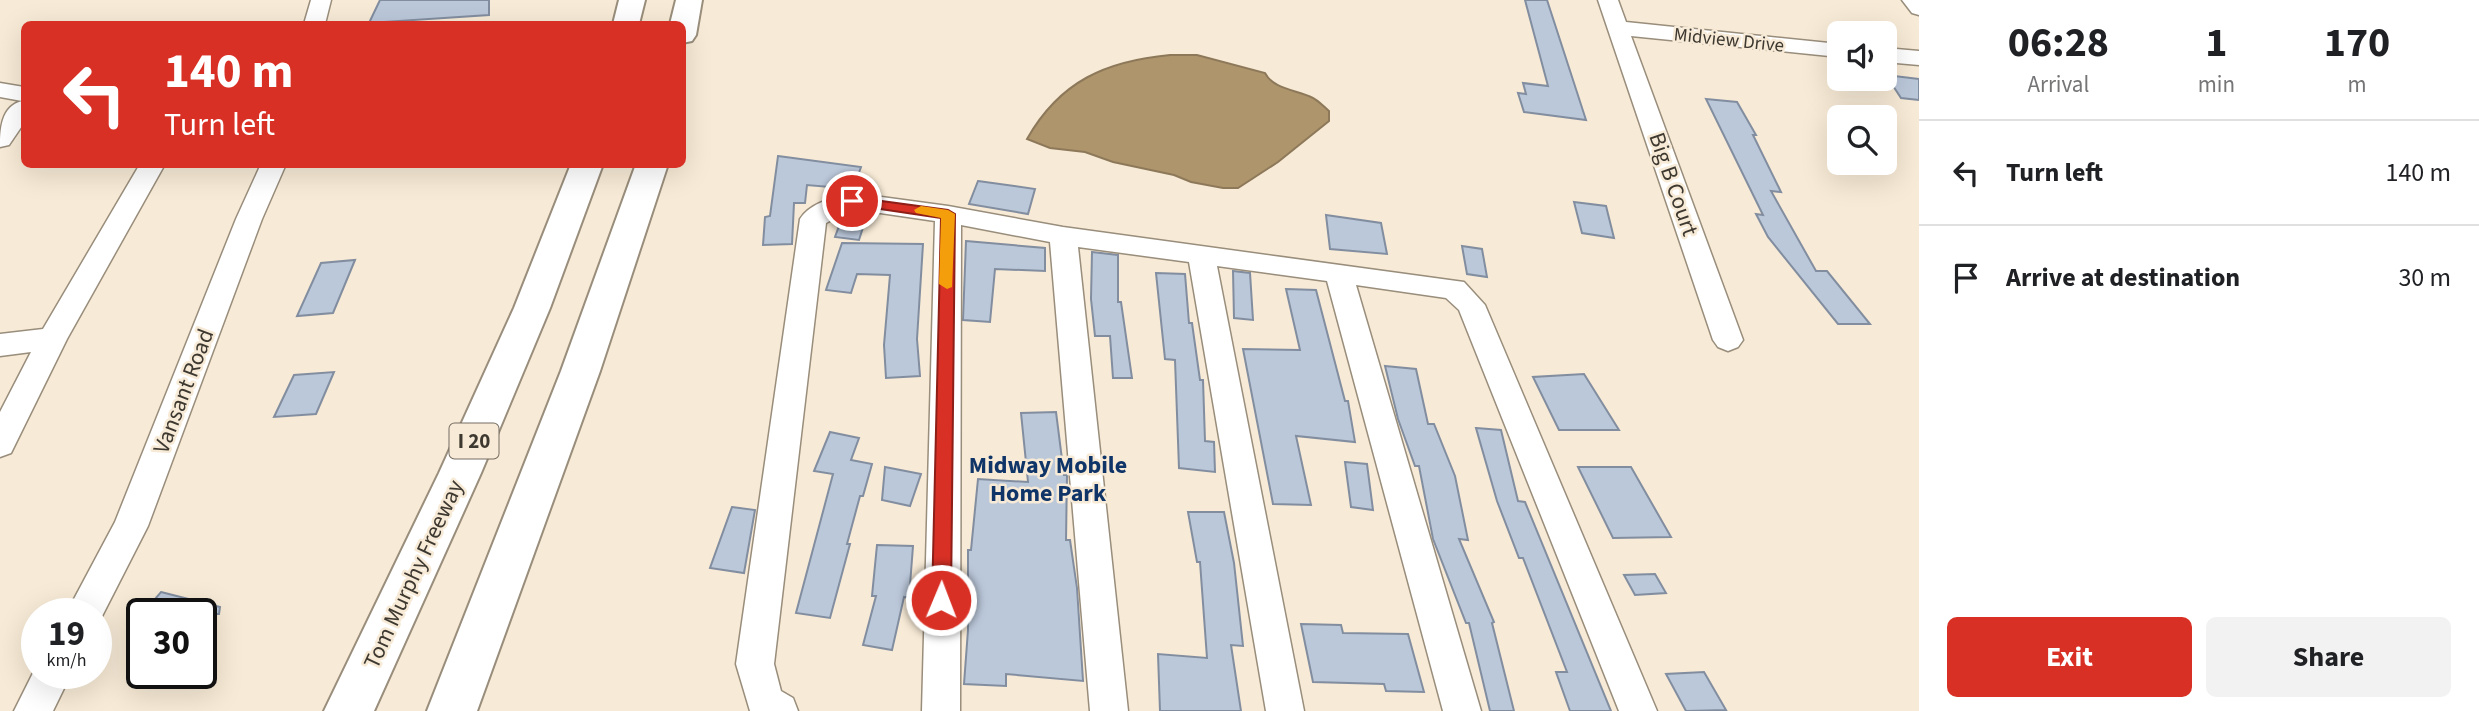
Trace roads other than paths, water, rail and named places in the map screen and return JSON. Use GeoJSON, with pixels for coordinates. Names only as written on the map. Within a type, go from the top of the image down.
{"type":"FeatureCollection","features":[{"type":"Feature","properties":{"kind":"highway"},"geometry":{"type":"LineString","coordinates":[[627,21],[632,0]]}},
{"type":"Feature","properties":{"kind":"highway"},"geometry":{"type":"LineString","coordinates":[[685,21],[689,0]]}},
{"type":"Feature","properties":{"kind":"highway","name":"Tom Murphy Freeway"},"geometry":{"type":"LineString","coordinates":[[349,711],[460,473],[532,308],[585,168]]}},
{"type":"Feature","properties":{"kind":"highway"},"geometry":{"type":"LineString","coordinates":[[452,711],[543,470],[651,168]]}},
{"type":"Feature","properties":{"kind":"street"},"geometry":{"type":"LineString","coordinates":[[316,21],[321,0]]}},
{"type":"Feature","properties":{"kind":"street","name":"Big B Court"},"geometry":{"type":"LineString","coordinates":[[1608,0],[1728,340]]}},
{"type":"Feature","properties":{"kind":"street"},"geometry":{"type":"LineString","coordinates":[[1912,0],[1919,9]]}},
{"type":"Feature","properties":{"kind":"street","name":"Midview Drive"},"geometry":{"type":"LineString","coordinates":[[1619,28],[1827,49]]}},
{"type":"Feature","properties":{"kind":"street"},"geometry":{"type":"LineString","coordinates":[[1897,56],[1919,58]]}},
{"type":"Feature","properties":{"kind":"street"},"geometry":{"type":"LineString","coordinates":[[0,90],[21,94]]}},
{"type":"Feature","properties":{"kind":"street"},"geometry":{"type":"LineString","coordinates":[[0,140],[21,111]]}},
{"type":"Feature","properties":{"kind":"street"},"geometry":{"type":"LineString","coordinates":[[0,444],[52,340],[151,168]]}},
{"type":"Feature","properties":{"kind":"street","name":"Vansant Road"},"geometry":{"type":"LineString","coordinates":[[93,598],[131,526],[249,219],[272,168]]}},
{"type":"Feature","properties":{"kind":"street"},"geometry":{"type":"LineString","coordinates":[[779,711],[765,702],[755,664],[813,219],[828,209],[852,201],[948,214],[1063,236],[1454,289],[1471,304],[1638,711]]}},
{"type":"Feature","properties":{"kind":"street"},"geometry":{"type":"LineString","coordinates":[[941,711],[948,214]]}},
{"type":"Feature","properties":{"kind":"street"},"geometry":{"type":"LineString","coordinates":[[1063,236],[1109,711]]}},
{"type":"Feature","properties":{"kind":"street"},"geometry":{"type":"LineString","coordinates":[[1201,254],[1285,711]]}},
{"type":"Feature","properties":{"kind":"street"},"geometry":{"type":"LineString","coordinates":[[1339,273],[1462,711]]}},
{"type":"Feature","properties":{"kind":"street"},"geometry":{"type":"LineString","coordinates":[[0,345],[52,340]]}},
{"type":"Feature","properties":{"kind":"street"},"geometry":{"type":"LineString","coordinates":[[33,711],[44,689]]}},
{"type":"Feature","properties":{"kind":"district","name":"Midway Mobile Home Park"},"geometry":{"type":"Point","coordinates":[1048,479]}}]}
